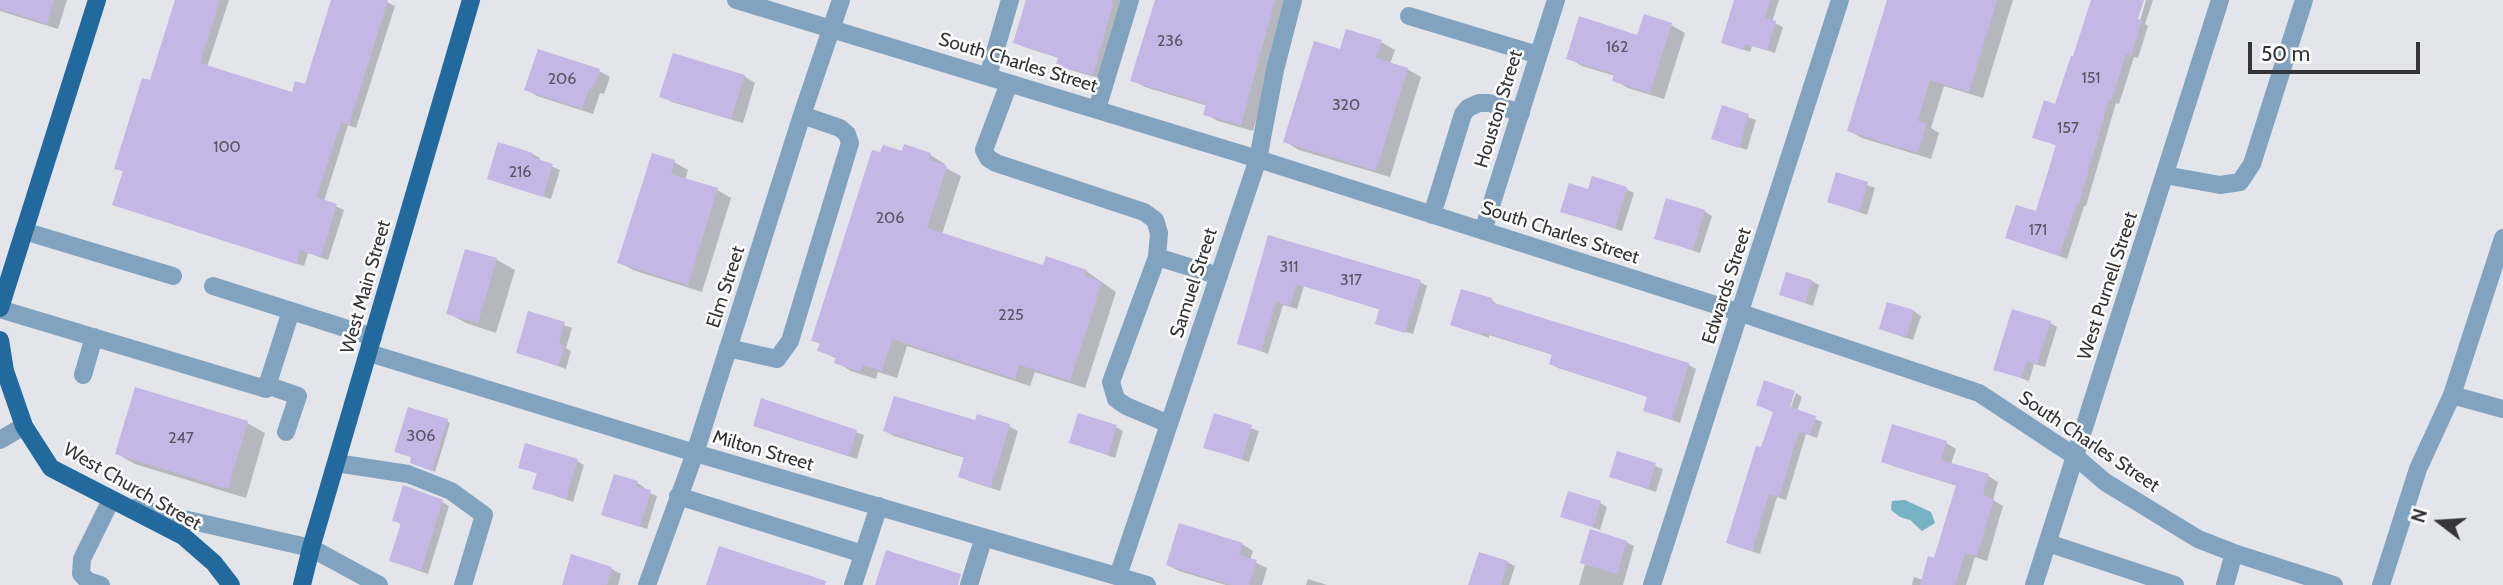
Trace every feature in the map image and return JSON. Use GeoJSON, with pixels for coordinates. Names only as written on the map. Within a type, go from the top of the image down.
{"type":"FeatureCollection","features":[{"type":"Feature","properties":{"kind":"main road"},"geometry":{"type":"LineString","coordinates":[[0,309],[97,0]]}},
{"type":"Feature","properties":{"kind":"main road","name":"West Main Street"},"geometry":{"type":"LineString","coordinates":[[302,585],[310,548],[471,0]]}},
{"type":"Feature","properties":{"kind":"main road","name":"West Church Street"},"geometry":{"type":"LineString","coordinates":[[0,340],[5,371],[24,426],[51,468],[183,537],[214,563],[230,584]]}},
{"type":"Feature","properties":{"kind":"street","name":"South Charles Street"},"geometry":{"type":"LineString","coordinates":[[736,0],[1097,108],[1741,313],[1979,393],[2076,457],[2105,482],[2187,532],[2234,553],[2334,585]]}},
{"type":"Feature","properties":{"kind":"street","name":"Elm Street"},"geometry":{"type":"LineString","coordinates":[[647,585],[695,453],[841,0]]}},
{"type":"Feature","properties":{"kind":"street"},"geometry":{"type":"LineString","coordinates":[[988,76],[1010,0]]}},
{"type":"Feature","properties":{"kind":"street"},"geometry":{"type":"LineString","coordinates":[[1097,108],[1129,0]]}},
{"type":"Feature","properties":{"kind":"street","name":"Samuel Street"},"geometry":{"type":"LineString","coordinates":[[1118,576],[1258,159],[1275,69],[1293,0]]}},
{"type":"Feature","properties":{"kind":"street","name":"Houston Street"},"geometry":{"type":"LineString","coordinates":[[1483,231],[1556,0]]}},
{"type":"Feature","properties":{"kind":"street","name":"Edwards Street"},"geometry":{"type":"LineString","coordinates":[[1652,585],[1840,0]]}},
{"type":"Feature","properties":{"kind":"street","name":"West Purnell Street"},"geometry":{"type":"LineString","coordinates":[[2034,585],[2220,0]]}},
{"type":"Feature","properties":{"kind":"street"},"geometry":{"type":"LineString","coordinates":[[2165,175],[2220,185],[2240,182],[2252,164],[2304,0]]}},
{"type":"Feature","properties":{"kind":"street"},"geometry":{"type":"LineString","coordinates":[[1409,16],[1538,55]]}},
{"type":"Feature","properties":{"kind":"street"},"geometry":{"type":"LineString","coordinates":[[1009,83],[984,149],[988,158],[996,163],[1144,212],[1155,220],[1159,233],[1157,257],[1111,382],[1116,399],[1169,424]]}},
{"type":"Feature","properties":{"kind":"street"},"geometry":{"type":"LineString","coordinates":[[1432,215],[1462,114],[1479,103],[1489,103],[1521,113]]}},
{"type":"Feature","properties":{"kind":"street"},"geometry":{"type":"LineString","coordinates":[[728,348],[777,359],[790,341],[850,143],[847,134],[840,128],[802,115]]}},
{"type":"Feature","properties":{"kind":"street"},"geometry":{"type":"LineString","coordinates":[[24,232],[173,276]]}},
{"type":"Feature","properties":{"kind":"street"},"geometry":{"type":"LineString","coordinates":[[2381,585],[2418,468],[2452,395],[2503,239]]}},
{"type":"Feature","properties":{"kind":"street"},"geometry":{"type":"LineString","coordinates":[[1157,257],[1219,276]]}},
{"type":"Feature","properties":{"kind":"street","name":"Milton Street"},"geometry":{"type":"LineString","coordinates":[[213,286],[291,311],[371,345],[695,453],[1147,585]]}},
{"type":"Feature","properties":{"kind":"street"},"geometry":{"type":"LineString","coordinates":[[0,309],[266,389],[291,311]]}},
{"type":"Feature","properties":{"kind":"street"},"geometry":{"type":"LineString","coordinates":[[83,375],[94,337]]}},
{"type":"Feature","properties":{"kind":"street"},"geometry":{"type":"LineString","coordinates":[[267,385],[298,396],[286,432]]}},
{"type":"Feature","properties":{"kind":"street"},"geometry":{"type":"LineString","coordinates":[[2452,395],[2503,409]]}},
{"type":"Feature","properties":{"kind":"street"},"geometry":{"type":"LineString","coordinates":[[0,440],[24,426]]}},
{"type":"Feature","properties":{"kind":"street"},"geometry":{"type":"LineString","coordinates":[[336,463],[408,474],[451,491],[484,515],[463,585]]}},
{"type":"Feature","properties":{"kind":"street"},"geometry":{"type":"LineString","coordinates":[[678,496],[863,554]]}},
{"type":"Feature","properties":{"kind":"street"},"geometry":{"type":"LineString","coordinates":[[101,585],[89,581],[81,574],[82,559],[114,502],[310,548],[379,585]]}},
{"type":"Feature","properties":{"kind":"street"},"geometry":{"type":"LineString","coordinates":[[853,585],[879,506]]}},
{"type":"Feature","properties":{"kind":"street"},"geometry":{"type":"LineString","coordinates":[[969,585],[984,537]]}},
{"type":"Feature","properties":{"kind":"street"},"geometry":{"type":"LineString","coordinates":[[2048,542],[2175,585]]}},
{"type":"Feature","properties":{"kind":"street"},"geometry":{"type":"LineString","coordinates":[[2225,585],[2234,553]]}},
{"type":"Feature","properties":{"kind":"water"},"geometry":{"type":"Polygon","coordinates":[[[1905,500],[1931,512],[1935,523],[1922,531],[1910,520],[1891,510],[1892,501],[1905,500]]]}},
{"type":"Feature","properties":{"kind":"building"},"geometry":{"type":"Polygon","coordinates":[[[0,0],[54,0],[47,24],[0,9],[0,0]]]}},
{"type":"Feature","properties":{"kind":"building"},"geometry":{"type":"Polygon","coordinates":[[[175,0],[220,0],[200,63],[292,92],[295,81],[305,84],[331,0],[388,0],[349,125],[341,122],[317,197],[337,204],[321,257],[300,250],[296,264],[112,205],[123,171],[114,169],[142,78],[150,80],[175,0]]]}},
{"type":"Feature","properties":{"kind":"building"},"geometry":{"type":"Polygon","coordinates":[[[1026,0],[1114,0],[1093,75],[1056,65],[1058,57],[1013,43],[1026,0]]]}},
{"type":"Feature","properties":{"kind":"building"},"geometry":{"type":"Polygon","coordinates":[[[1155,0],[1275,0],[1241,125],[1203,115],[1206,104],[1130,81],[1155,0]]]}},
{"type":"Feature","properties":{"kind":"building"},"geometry":{"type":"Polygon","coordinates":[[[1734,0],[1770,0],[1765,18],[1776,21],[1767,50],[1745,44],[1743,50],[1721,43],[1734,0]]]}},
{"type":"Feature","properties":{"kind":"building"},"geometry":{"type":"Polygon","coordinates":[[[1887,0],[1997,0],[1969,92],[1930,80],[1918,121],[1927,123],[1918,153],[1847,131],[1887,0]]]}},
{"type":"Feature","properties":{"kind":"building"},"geometry":{"type":"Polygon","coordinates":[[[2091,0],[2144,0],[2138,19],[2142,20],[2131,56],[2126,54],[2111,101],[2109,100],[2079,203],[2059,256],[2005,238],[2016,205],[2036,211],[2056,145],[2032,138],[2044,100],[2055,104],[2091,0]]]}},
{"type":"Feature","properties":{"kind":"building"},"geometry":{"type":"Polygon","coordinates":[[[1644,14],[1672,23],[1650,93],[1612,81],[1614,74],[1566,59],[1579,16],[1637,35],[1644,14]]]}},
{"type":"Feature","properties":{"kind":"building"},"geometry":{"type":"Polygon","coordinates":[[[1346,29],[1382,40],[1376,58],[1408,68],[1376,171],[1283,142],[1314,41],[1340,49],[1346,29]]]}},
{"type":"Feature","properties":{"kind":"building"},"geometry":{"type":"Polygon","coordinates":[[[538,49],[600,69],[593,89],[589,88],[582,109],[524,90],[538,49]]]}},
{"type":"Feature","properties":{"kind":"building"},"geometry":{"type":"Polygon","coordinates":[[[673,53],[745,75],[731,119],[659,97],[673,53]]]}},
{"type":"Feature","properties":{"kind":"building"},"geometry":{"type":"Polygon","coordinates":[[[1722,105],[1749,114],[1739,148],[1711,139],[1722,105]]]}},
{"type":"Feature","properties":{"kind":"building"},"geometry":{"type":"Polygon","coordinates":[[[498,142],[533,153],[532,157],[553,164],[543,197],[487,179],[498,142]]]}},
{"type":"Feature","properties":{"kind":"building"},"geometry":{"type":"Polygon","coordinates":[[[904,144],[931,153],[929,160],[947,166],[927,228],[1043,265],[1046,256],[1087,270],[1085,276],[1102,282],[1070,381],[1019,365],[1015,379],[892,339],[882,371],[863,365],[861,372],[834,363],[836,357],[817,351],[820,343],[811,341],[872,150],[880,152],[883,145],[902,151],[904,144]]]}},
{"type":"Feature","properties":{"kind":"building"},"geometry":{"type":"Polygon","coordinates":[[[652,153],[675,160],[671,174],[718,188],[688,285],[617,263],[652,153]]]}},
{"type":"Feature","properties":{"kind":"building"},"geometry":{"type":"Polygon","coordinates":[[[1836,172],[1868,182],[1859,212],[1827,202],[1836,172]]]}},
{"type":"Feature","properties":{"kind":"building"},"geometry":{"type":"Polygon","coordinates":[[[1592,176],[1627,187],[1615,228],[1560,212],[1569,183],[1588,189],[1592,176]]]}},
{"type":"Feature","properties":{"kind":"building"},"geometry":{"type":"Polygon","coordinates":[[[1666,198],[1705,210],[1693,250],[1654,239],[1666,198]]]}},
{"type":"Feature","properties":{"kind":"building"},"geometry":{"type":"Polygon","coordinates":[[[1268,235],[1421,280],[1405,333],[1375,324],[1379,309],[1296,284],[1290,306],[1276,302],[1261,351],[1237,344],[1268,235]]]}},
{"type":"Feature","properties":{"kind":"building"},"geometry":{"type":"Polygon","coordinates":[[[465,249],[497,258],[478,323],[446,314],[465,249]]]}},
{"type":"Feature","properties":{"kind":"building"},"geometry":{"type":"Polygon","coordinates":[[[1786,272],[1812,280],[1805,303],[1779,295],[1786,272]]]}},
{"type":"Feature","properties":{"kind":"building"},"geometry":{"type":"Polygon","coordinates":[[[1461,289],[1492,298],[1491,302],[1689,363],[1672,420],[1643,411],[1647,397],[1549,364],[1552,354],[1450,325],[1461,289]]]}},
{"type":"Feature","properties":{"kind":"building"},"geometry":{"type":"Polygon","coordinates":[[[1887,302],[1914,310],[1906,338],[1879,329],[1887,302]]]}},
{"type":"Feature","properties":{"kind":"building"},"geometry":{"type":"Polygon","coordinates":[[[2012,309],[2051,321],[2037,365],[2027,361],[2021,378],[1993,370],[2012,309]]]}},
{"type":"Feature","properties":{"kind":"building"},"geometry":{"type":"Polygon","coordinates":[[[528,311],[565,322],[559,344],[565,345],[558,366],[516,353],[528,311]]]}},
{"type":"Feature","properties":{"kind":"building"},"geometry":{"type":"Polygon","coordinates":[[[1764,380],[1795,391],[1790,407],[1816,416],[1810,435],[1799,431],[1779,497],[1769,494],[1752,551],[1726,543],[1756,446],[1761,447],[1773,412],[1756,405],[1764,380]]]}},
{"type":"Feature","properties":{"kind":"building"},"geometry":{"type":"Polygon","coordinates":[[[135,387],[248,421],[228,489],[115,454],[135,387]]]}},
{"type":"Feature","properties":{"kind":"building"},"geometry":{"type":"Polygon","coordinates":[[[894,396],[975,420],[977,414],[1010,424],[991,487],[958,477],[964,456],[883,431],[894,396]]]}},
{"type":"Feature","properties":{"kind":"building"},"geometry":{"type":"Polygon","coordinates":[[[761,398],[857,430],[849,456],[753,426],[761,398]]]}},
{"type":"Feature","properties":{"kind":"building"},"geometry":{"type":"Polygon","coordinates":[[[408,407],[448,419],[432,471],[410,463],[411,457],[394,452],[408,407]]]}},
{"type":"Feature","properties":{"kind":"building"},"geometry":{"type":"Polygon","coordinates":[[[1078,413],[1117,425],[1108,455],[1069,443],[1078,413]]]}},
{"type":"Feature","properties":{"kind":"building"},"geometry":{"type":"Polygon","coordinates":[[[1214,413],[1252,425],[1242,459],[1203,448],[1214,413]]]}},
{"type":"Feature","properties":{"kind":"building"},"geometry":{"type":"Polygon","coordinates":[[[1892,424],[1947,441],[1941,460],[1989,474],[1983,495],[1994,499],[1977,556],[1965,553],[1955,585],[1920,585],[1928,556],[1934,558],[1956,485],[1881,462],[1892,424]]]}},
{"type":"Feature","properties":{"kind":"building"},"geometry":{"type":"Polygon","coordinates":[[[525,443],[578,459],[566,499],[532,489],[537,473],[518,468],[525,443]]]}},
{"type":"Feature","properties":{"kind":"building"},"geometry":{"type":"Polygon","coordinates":[[[1617,451],[1656,463],[1648,489],[1609,477],[1617,451]]]}},
{"type":"Feature","properties":{"kind":"building"},"geometry":{"type":"Polygon","coordinates":[[[614,474],[638,481],[636,486],[651,490],[640,527],[601,515],[614,474]]]}},
{"type":"Feature","properties":{"kind":"building"},"geometry":{"type":"Polygon","coordinates":[[[403,485],[443,500],[421,571],[389,561],[401,523],[392,521],[403,485]]]}},
{"type":"Feature","properties":{"kind":"building"},"geometry":{"type":"Polygon","coordinates":[[[1568,491],[1601,501],[1593,527],[1560,517],[1568,491]]]}},
{"type":"Feature","properties":{"kind":"building"},"geometry":{"type":"Polygon","coordinates":[[[1179,523],[1243,543],[1239,555],[1257,560],[1249,585],[1231,585],[1166,565],[1179,523]]]}},
{"type":"Feature","properties":{"kind":"building"},"geometry":{"type":"Polygon","coordinates":[[[1590,529],[1627,541],[1617,574],[1580,563],[1590,529]]]}},
{"type":"Feature","properties":{"kind":"building"},"geometry":{"type":"Polygon","coordinates":[[[719,546],[826,581],[825,585],[706,585],[719,546]]]}},
{"type":"Feature","properties":{"kind":"building"},"geometry":{"type":"Polygon","coordinates":[[[886,550],[961,574],[958,585],[875,585],[886,550]]]}},
{"type":"Feature","properties":{"kind":"building"},"geometry":{"type":"Polygon","coordinates":[[[1479,552],[1508,561],[1501,585],[1468,585],[1479,552]]]}},
{"type":"Feature","properties":{"kind":"building"},"geometry":{"type":"Polygon","coordinates":[[[571,554],[612,567],[607,585],[562,585],[571,554]]]}}]}
